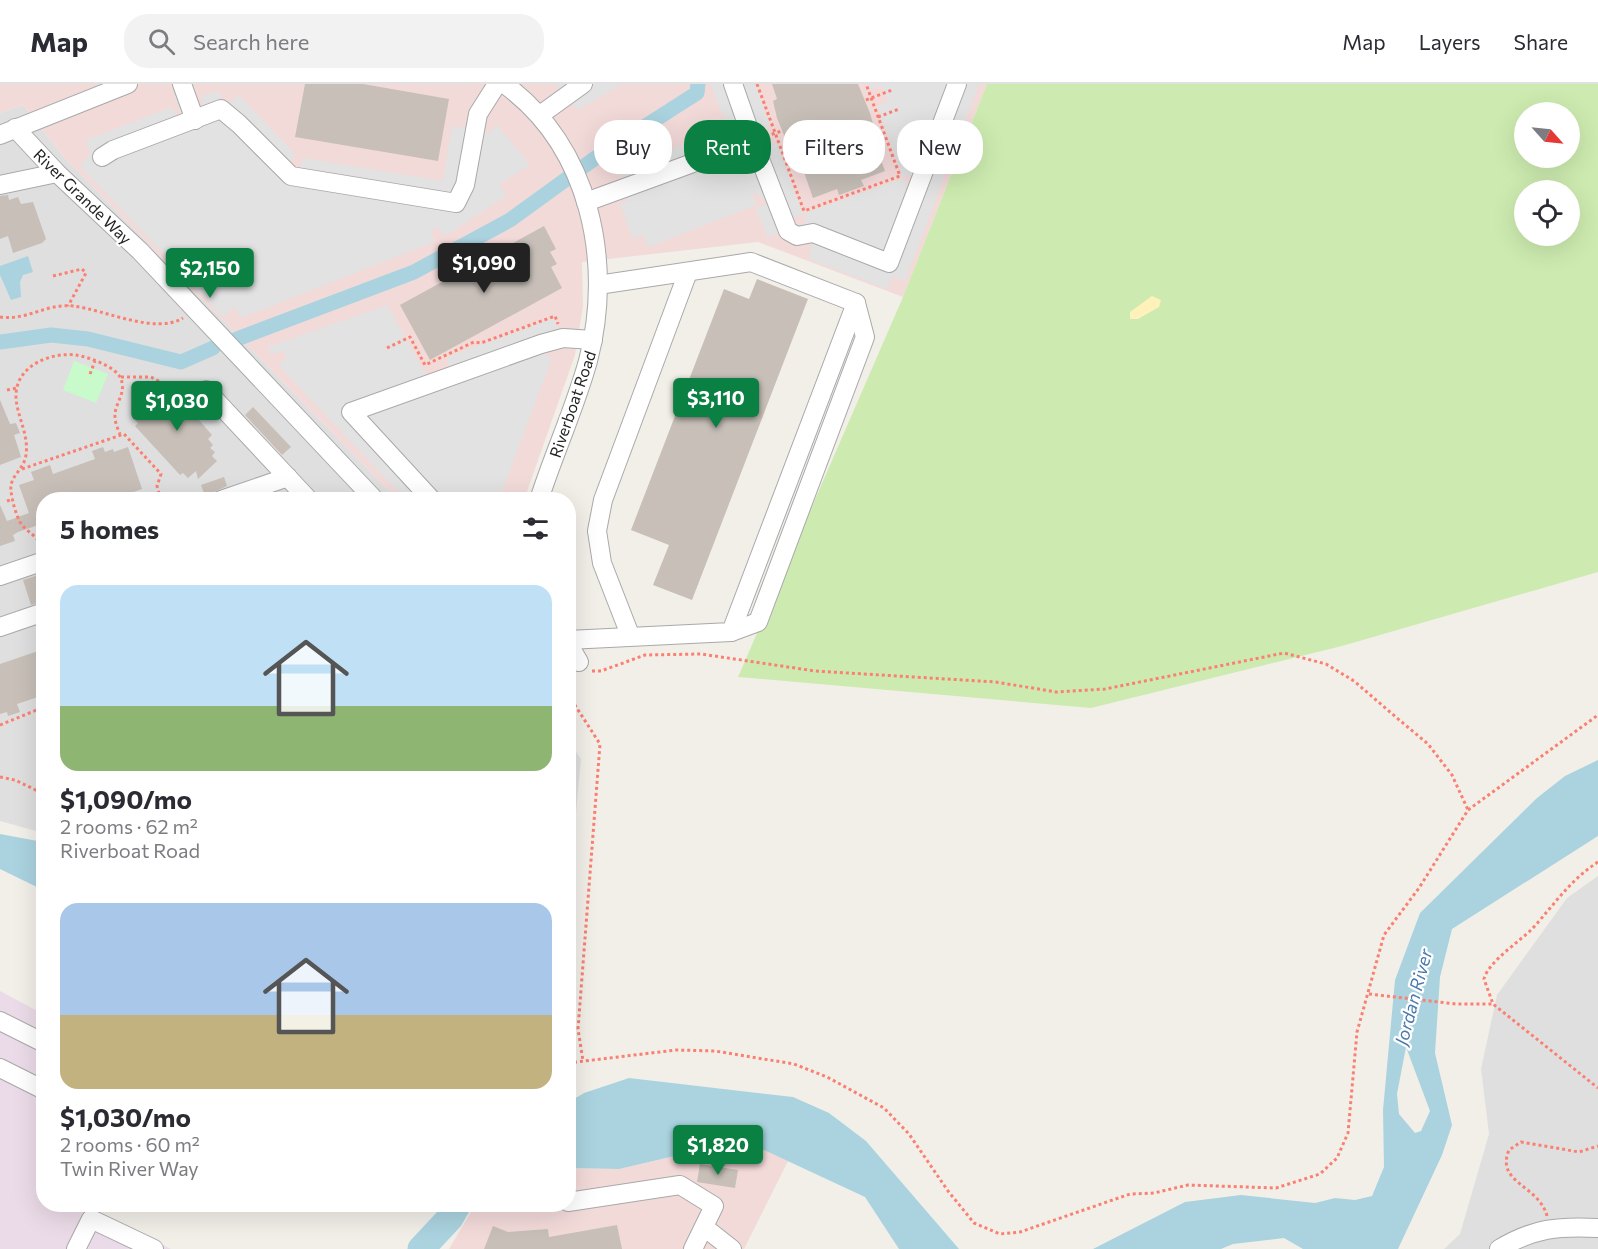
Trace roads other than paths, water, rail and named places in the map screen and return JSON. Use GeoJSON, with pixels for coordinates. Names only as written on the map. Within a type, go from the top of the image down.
{"type":"FeatureCollection","features":[{"type":"Feature","properties":{"kind":"street"},"geometry":{"type":"LineString","coordinates":[[8,132],[128,84]]}},
{"type":"Feature","properties":{"kind":"street"},"geometry":{"type":"LineString","coordinates":[[182,84],[195,120]]}},
{"type":"Feature","properties":{"kind":"street"},"geometry":{"type":"LineString","coordinates":[[102,157],[113,150],[221,109],[291,176],[456,203],[465,185],[478,114],[497,84]]}},
{"type":"Feature","properties":{"kind":"street","name":"Riverboat Road"},"geometry":{"type":"LineString","coordinates":[[504,84],[540,115],[571,162],[584,194],[595,239],[598,285],[593,340],[582,382],[543,492]]}},
{"type":"Feature","properties":{"kind":"street"},"geometry":{"type":"LineString","coordinates":[[733,84],[746,120]]}},
{"type":"Feature","properties":{"kind":"street"},"geometry":{"type":"LineString","coordinates":[[766,174],[788,231],[796,236],[813,233],[889,264],[957,84]]}},
{"type":"Feature","properties":{"kind":"street"},"geometry":{"type":"LineString","coordinates":[[540,115],[577,85]]}},
{"type":"Feature","properties":{"kind":"street","name":"River Grande Way"},"geometry":{"type":"LineString","coordinates":[[8,132],[57,173],[140,251],[367,492]]}},
{"type":"Feature","properties":{"kind":"street"},"geometry":{"type":"LineString","coordinates":[[584,194],[684,163]]}},
{"type":"Feature","properties":{"kind":"street"},"geometry":{"type":"LineString","coordinates":[[0,185],[57,173]]}},
{"type":"Feature","properties":{"kind":"street"},"geometry":{"type":"LineString","coordinates":[[576,641],[630,635],[731,632],[856,303],[752,262],[598,285]]}},
{"type":"Feature","properties":{"kind":"street"},"geometry":{"type":"LineString","coordinates":[[630,635],[602,563],[597,531],[603,500],[688,272]]}},
{"type":"Feature","properties":{"kind":"street"},"geometry":{"type":"LineString","coordinates":[[425,492],[351,412],[549,341],[570,337],[593,340]]}},
{"type":"Feature","properties":{"kind":"street"},"geometry":{"type":"LineString","coordinates":[[206,390],[302,492]]}},
{"type":"Feature","properties":{"kind":"street"},"geometry":{"type":"LineString","coordinates":[[244,492],[288,477]]}},
{"type":"Feature","properties":{"kind":"street"},"geometry":{"type":"LineString","coordinates":[[0,576],[36,564]]}},
{"type":"Feature","properties":{"kind":"street"},"geometry":{"type":"LineString","coordinates":[[0,627],[36,615]]}},
{"type":"Feature","properties":{"kind":"street"},"geometry":{"type":"LineString","coordinates":[[576,657],[579,662]]}},
{"type":"Feature","properties":{"kind":"street"},"geometry":{"type":"LineString","coordinates":[[0,1021],[36,1039]]}},
{"type":"Feature","properties":{"kind":"street"},"geometry":{"type":"LineString","coordinates":[[0,1068],[36,1086]]}},
{"type":"Feature","properties":{"kind":"street"},"geometry":{"type":"LineString","coordinates":[[576,1201],[680,1185],[714,1206],[693,1249]]}},
{"type":"Feature","properties":{"kind":"street"},"geometry":{"type":"LineString","coordinates":[[76,1249],[91,1219],[154,1249]]}},
{"type":"Feature","properties":{"kind":"street"},"geometry":{"type":"LineString","coordinates":[[704,1227],[732,1249]]}},
{"type":"Feature","properties":{"kind":"street"},"geometry":{"type":"LineString","coordinates":[[1499,1249],[1517,1238],[1549,1227],[1598,1228]]}},
{"type":"Feature","properties":{"kind":"water"},"geometry":{"type":"Polygon","coordinates":[[[28,256],[33,272],[23,275],[20,282],[21,297],[11,300],[0,275],[0,266],[28,256]]]}},
{"type":"Feature","properties":{"kind":"water","name":"Jordan River"},"geometry":{"type":"Polygon","coordinates":[[[1598,760],[1598,836],[1452,929],[1440,977],[1435,1053],[1452,1125],[1442,1155],[1398,1249],[1303,1249],[1284,1238],[1233,1244],[1221,1249],[1093,1249],[1185,1202],[1241,1195],[1315,1203],[1335,1198],[1355,1200],[1372,1196],[1384,1167],[1383,1110],[1395,980],[1420,913],[1537,798],[1565,776],[1598,760]],[[1406,1047],[1397,1094],[1399,1114],[1415,1133],[1421,1131],[1430,1111],[1406,1047]]]}},
{"type":"Feature","properties":{"kind":"water"},"geometry":{"type":"Polygon","coordinates":[[[0,834],[36,841],[36,887],[0,869],[0,834]]]}},
{"type":"Feature","properties":{"kind":"water"},"geometry":{"type":"Polygon","coordinates":[[[629,1078],[793,1097],[829,1113],[866,1141],[959,1249],[899,1249],[865,1197],[764,1150],[709,1148],[619,1169],[576,1168],[576,1098],[629,1078]]]}},
{"type":"Feature","properties":{"kind":"waterway"},"geometry":{"type":"LineString","coordinates":[[237,339],[414,272],[510,220],[594,159],[697,93],[698,84]]}},
{"type":"Feature","properties":{"kind":"waterway"},"geometry":{"type":"LineString","coordinates":[[0,342],[51,335],[88,339],[181,362],[213,348]]}},
{"type":"Feature","properties":{"kind":"waterway"},"geometry":{"type":"LineString","coordinates":[[421,1249],[453,1212]]}}]}
